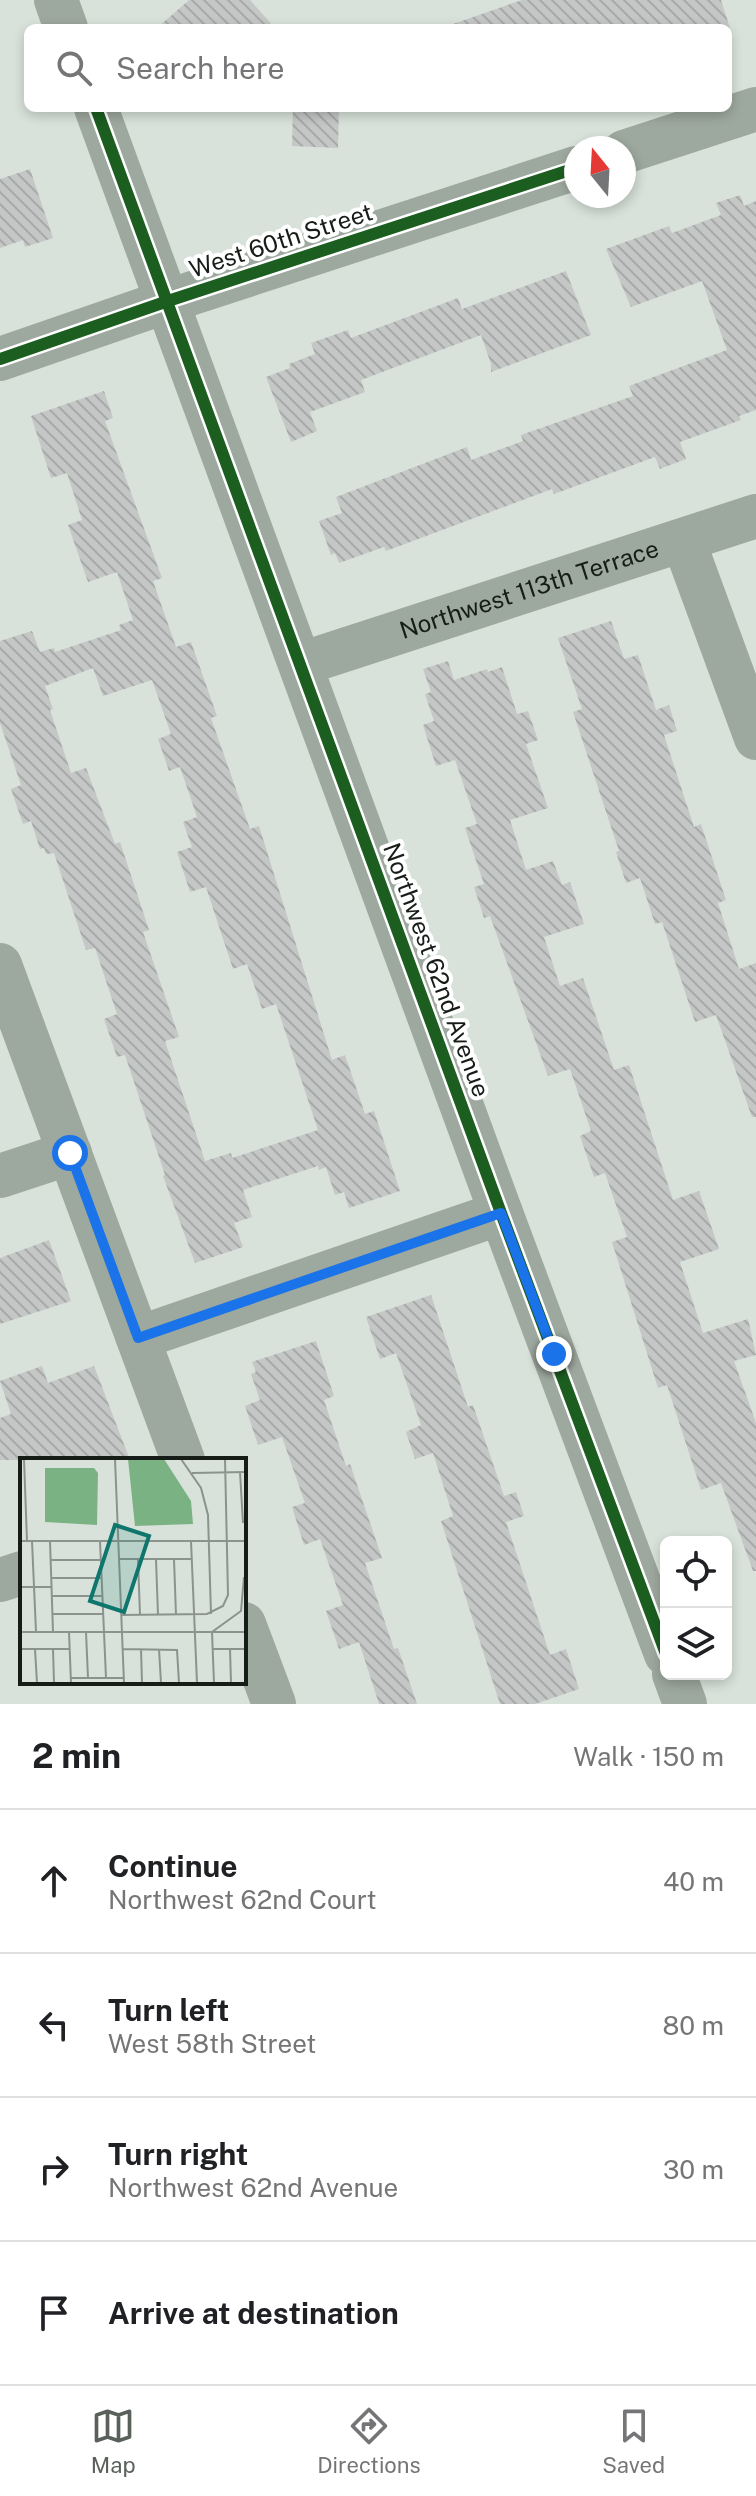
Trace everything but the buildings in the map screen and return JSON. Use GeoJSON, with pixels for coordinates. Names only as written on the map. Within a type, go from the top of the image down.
{"type":"FeatureCollection","features":[{"type":"Feature","properties":{"kind":"street"},"geometry":{"type":"LineString","coordinates":[[56,0],[65,24]]}},
{"type":"Feature","properties":{"kind":"street"},"geometry":{"type":"LineString","coordinates":[[636,148],[756,109]]}},
{"type":"Feature","properties":{"kind":"street","name":"Northwest 62nd Avenue"},"geometry":{"type":"LineString","coordinates":[[97,112],[660,1638]]}},
{"type":"Feature","properties":{"kind":"street","name":"West 60th Street"},"geometry":{"type":"LineString","coordinates":[[0,359],[564,172]]}},
{"type":"Feature","properties":{"kind":"street","name":"Northwest 113th Terrace"},"geometry":{"type":"LineString","coordinates":[[301,664],[684,542],[756,516]]}},
{"type":"Feature","properties":{"kind":"street"},"geometry":{"type":"LineString","coordinates":[[684,542],[756,738]]}},
{"type":"Feature","properties":{"kind":"street"},"geometry":{"type":"LineString","coordinates":[[0,965],[182,1458]]}},
{"type":"Feature","properties":{"kind":"street"},"geometry":{"type":"LineString","coordinates":[[0,1176],[70,1153]]}},
{"type":"Feature","properties":{"kind":"street"},"geometry":{"type":"LineString","coordinates":[[138,1338],[501,1213]]}},
{"type":"Feature","properties":{"kind":"street"},"geometry":{"type":"LineString","coordinates":[[0,1580],[20,1574]]}},
{"type":"Feature","properties":{"kind":"street"},"geometry":{"type":"LineString","coordinates":[[246,1629],[274,1704]]}},
{"type":"Feature","properties":{"kind":"street"},"geometry":{"type":"LineString","coordinates":[[676,1680],[685,1704]]}},
{"type":"Feature","properties":{"kind":"cycle path"},"geometry":{"type":"LineString","coordinates":[[97,112],[660,1638]]}},
{"type":"Feature","properties":{"kind":"cycle path"},"geometry":{"type":"LineString","coordinates":[[0,359],[564,172]]}},
{"type":"Feature","properties":{"kind":"route"},"geometry":{"type":"LineString","coordinates":[[70,1153],[138,1338],[501,1213],[554,1354]]}}]}
